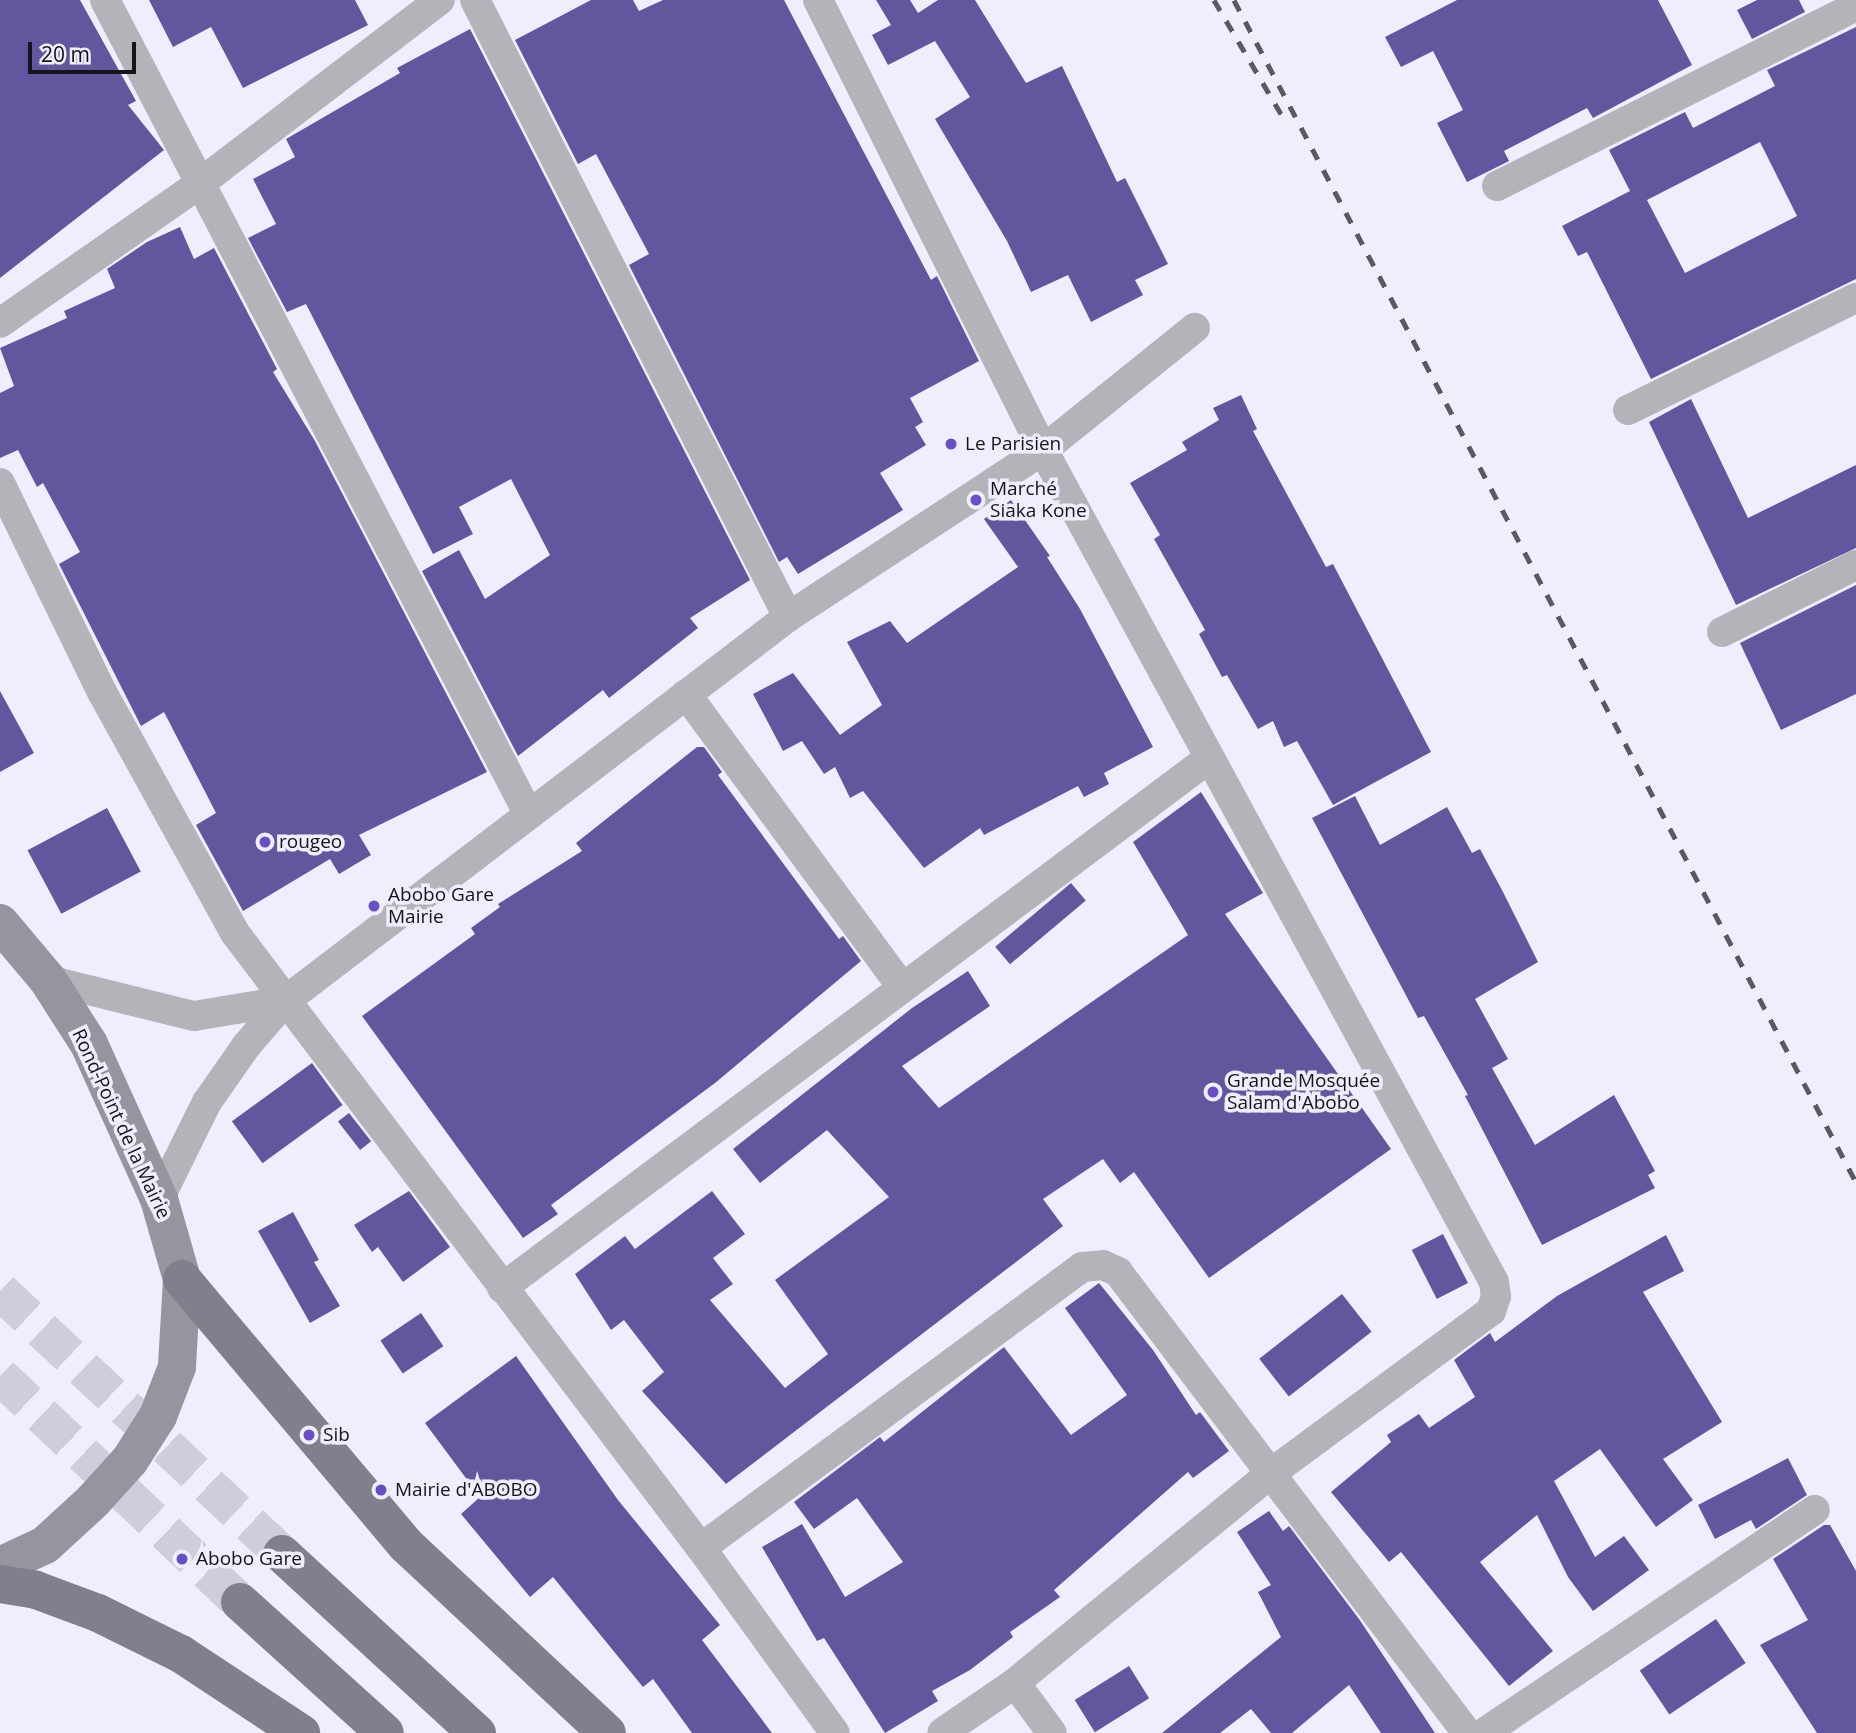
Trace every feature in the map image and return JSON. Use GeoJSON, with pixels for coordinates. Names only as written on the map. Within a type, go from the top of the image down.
{"type":"FeatureCollection","features":[{"type":"Feature","properties":{"kind":"main road","name":"Rond-Point de la Mairie"},"geometry":{"type":"LineString","coordinates":[[0,923],[47,980],[89,1044],[159,1199],[182,1279],[177,1367],[159,1416],[130,1460],[93,1501],[45,1545],[0,1566]]}},
{"type":"Feature","properties":{"kind":"main road"},"geometry":{"type":"LineString","coordinates":[[182,1279],[406,1545],[607,1733]]}},
{"type":"Feature","properties":{"kind":"main road"},"geometry":{"type":"LineString","coordinates":[[282,1554],[477,1733]]}},
{"type":"Feature","properties":{"kind":"main road"},"geometry":{"type":"LineString","coordinates":[[0,1584],[36,1590],[98,1612],[181,1654],[301,1733]]}},
{"type":"Feature","properties":{"kind":"main road"},"geometry":{"type":"LineString","coordinates":[[240,1602],[385,1733]]}},
{"type":"Feature","properties":{"kind":"street"},"geometry":{"type":"LineString","coordinates":[[104,0],[528,813]]}},
{"type":"Feature","properties":{"kind":"street"},"geometry":{"type":"LineString","coordinates":[[0,323],[199,184],[440,0]]}},
{"type":"Feature","properties":{"kind":"street"},"geometry":{"type":"LineString","coordinates":[[475,0],[788,617]]}},
{"type":"Feature","properties":{"kind":"street"},"geometry":{"type":"LineString","coordinates":[[818,0],[1042,450],[1494,1282],[1496,1296],[1491,1311],[1270,1474],[1015,1683],[942,1733]]}},
{"type":"Feature","properties":{"kind":"street"},"geometry":{"type":"LineString","coordinates":[[1497,186],[1856,6]]}},
{"type":"Feature","properties":{"kind":"street"},"geometry":{"type":"LineString","coordinates":[[1628,410],[1856,298]]}},
{"type":"Feature","properties":{"kind":"street"},"geometry":{"type":"LineString","coordinates":[[159,1199],[207,1102],[246,1046],[285,1001],[385,929],[528,813],[788,617],[1042,450],[1195,328]]}},
{"type":"Feature","properties":{"kind":"street"},"geometry":{"type":"LineString","coordinates":[[0,483],[102,692],[236,933],[701,1548],[835,1733]]}},
{"type":"Feature","properties":{"kind":"street"},"geometry":{"type":"LineString","coordinates":[[1722,632],[1856,565]]}},
{"type":"Feature","properties":{"kind":"street"},"geometry":{"type":"LineString","coordinates":[[686,694],[903,988]]}},
{"type":"Feature","properties":{"kind":"street"},"geometry":{"type":"LineString","coordinates":[[502,1288],[1208,759]]}},
{"type":"Feature","properties":{"kind":"street"},"geometry":{"type":"LineString","coordinates":[[47,980],[194,1016],[285,1001]]}},
{"type":"Feature","properties":{"kind":"street"},"geometry":{"type":"LineString","coordinates":[[701,1548],[1082,1267],[1103,1265],[1118,1272],[1467,1733]]}},
{"type":"Feature","properties":{"kind":"street"},"geometry":{"type":"LineString","coordinates":[[1484,1733],[1815,1510]]}},
{"type":"Feature","properties":{"kind":"street"},"geometry":{"type":"LineString","coordinates":[[1015,1683],[1052,1733]]}},
{"type":"Feature","properties":{"kind":"building"},"geometry":{"type":"Polygon","coordinates":[[[0,0],[80,0],[136,101],[128,105],[164,150],[0,278],[0,0]]]}},
{"type":"Feature","properties":{"kind":"building"},"geometry":{"type":"Polygon","coordinates":[[[149,0],[355,0],[368,25],[243,88],[211,27],[173,47],[149,0]]]}},
{"type":"Feature","properties":{"kind":"building"},"geometry":{"type":"Polygon","coordinates":[[[591,0],[633,0],[639,11],[663,0],[784,0],[931,280],[937,276],[979,361],[910,398],[923,422],[915,427],[926,445],[880,473],[903,510],[798,574],[787,557],[779,562],[629,265],[649,254],[596,154],[578,164],[515,40],[591,0]]]}},
{"type":"Feature","properties":{"kind":"building"},"geometry":{"type":"Polygon","coordinates":[[[876,0],[910,0],[918,13],[938,0],[975,0],[1026,83],[1062,66],[1117,182],[1125,178],[1168,264],[1135,280],[1143,295],[1091,322],[1068,275],[1031,292],[1007,241],[935,119],[970,97],[935,41],[888,65],[872,35],[891,25],[876,0]]]}},
{"type":"Feature","properties":{"kind":"building"},"geometry":{"type":"Polygon","coordinates":[[[1457,0],[1658,0],[1692,65],[1593,118],[1587,108],[1504,151],[1509,161],[1467,182],[1437,123],[1463,110],[1433,51],[1401,67],[1385,37],[1457,0]]]}},
{"type":"Feature","properties":{"kind":"building"},"geometry":{"type":"Polygon","coordinates":[[[1757,0],[1799,0],[1805,12],[1752,39],[1737,10],[1757,0]]]}},
{"type":"Feature","properties":{"kind":"building"},"geometry":{"type":"Polygon","coordinates":[[[1856,27],[1856,279],[1651,379],[1587,252],[1578,256],[1562,226],[1630,191],[1609,150],[1685,112],[1693,128],[1775,86],[1767,70],[1856,27]],[[1760,142],[1647,200],[1685,273],[1797,216],[1760,142]]]}},
{"type":"Feature","properties":{"kind":"building"},"geometry":{"type":"Polygon","coordinates":[[[470,29],[750,580],[690,618],[698,628],[609,698],[603,690],[518,756],[422,571],[459,550],[485,599],[550,555],[511,479],[459,507],[473,534],[433,554],[306,304],[287,312],[248,238],[276,224],[253,179],[295,157],[286,139],[400,73],[397,68],[470,29]]]}},
{"type":"Feature","properties":{"kind":"building"},"geometry":{"type":"Polygon","coordinates":[[[180,227],[194,259],[214,248],[277,369],[273,372],[315,441],[487,772],[359,835],[371,855],[339,874],[330,859],[243,911],[196,825],[216,813],[164,712],[141,726],[59,564],[80,552],[43,483],[37,487],[18,450],[0,458],[0,393],[14,386],[0,348],[67,318],[64,311],[115,288],[107,269],[147,242],[180,227]]]}},
{"type":"Feature","properties":{"kind":"building"},"geometry":{"type":"Polygon","coordinates":[[[1241,395],[1257,429],[1253,431],[1326,567],[1333,564],[1431,752],[1333,805],[1297,741],[1284,747],[1273,721],[1258,729],[1227,675],[1222,677],[1199,634],[1205,630],[1154,539],[1160,535],[1130,483],[1187,450],[1182,442],[1219,420],[1213,408],[1241,395]]]}},
{"type":"Feature","properties":{"kind":"building"},"geometry":{"type":"Polygon","coordinates":[[[1691,399],[1748,518],[1856,465],[1856,548],[1736,605],[1649,422],[1691,399]]]}},
{"type":"Feature","properties":{"kind":"building"},"geometry":{"type":"Polygon","coordinates":[[[1011,500],[1050,556],[1047,557],[1080,609],[1153,747],[1104,773],[1109,784],[1084,797],[1078,786],[984,835],[980,828],[924,868],[863,791],[850,798],[835,767],[824,774],[802,741],[783,751],[753,694],[793,673],[840,735],[882,705],[847,642],[890,621],[907,643],[1018,567],[984,519],[1011,500]]]}},
{"type":"Feature","properties":{"kind":"building"},"geometry":{"type":"Polygon","coordinates":[[[1856,585],[1856,694],[1781,730],[1740,643],[1856,585]]]}},
{"type":"Feature","properties":{"kind":"building"},"geometry":{"type":"Polygon","coordinates":[[[0,691],[34,753],[0,772],[0,691]]]}},
{"type":"Feature","properties":{"kind":"building"},"geometry":{"type":"Polygon","coordinates":[[[697,747],[704,747],[722,772],[718,775],[839,939],[843,936],[861,961],[715,1083],[551,1205],[558,1214],[523,1238],[362,1016],[475,934],[471,928],[500,907],[498,904],[582,851],[576,843],[697,747]]]}},
{"type":"Feature","properties":{"kind":"building"},"geometry":{"type":"Polygon","coordinates":[[[1201,792],[1263,893],[1225,914],[1391,1149],[1209,1278],[1134,1172],[1120,1183],[1103,1159],[1043,1199],[1063,1226],[726,1484],[642,1391],[664,1372],[624,1320],[611,1330],[575,1274],[625,1236],[635,1249],[712,1191],[745,1234],[713,1258],[733,1284],[710,1300],[785,1388],[828,1354],[775,1280],[889,1197],[827,1130],[760,1183],[733,1149],[912,1008],[968,971],[990,1006],[902,1066],[939,1108],[1188,935],[1133,842],[1201,792]]]}},
{"type":"Feature","properties":{"kind":"building"},"geometry":{"type":"Polygon","coordinates":[[[1355,796],[1380,845],[1447,807],[1472,853],[1480,849],[1503,892],[1538,962],[1475,999],[1508,1059],[1492,1068],[1535,1145],[1614,1095],[1655,1171],[1648,1175],[1655,1188],[1542,1245],[1465,1096],[1468,1095],[1424,1016],[1418,1018],[1312,818],[1355,796]]]}},
{"type":"Feature","properties":{"kind":"building"},"geometry":{"type":"Polygon","coordinates":[[[107,808],[141,872],[61,914],[28,850],[107,808]]]}},
{"type":"Feature","properties":{"kind":"building"},"geometry":{"type":"Polygon","coordinates":[[[1071,883],[1086,901],[1010,964],[995,947],[1071,883]]]}},
{"type":"Feature","properties":{"kind":"building"},"geometry":{"type":"Polygon","coordinates":[[[312,1063],[343,1105],[262,1163],[232,1121],[312,1063]]]}},
{"type":"Feature","properties":{"kind":"building"},"geometry":{"type":"Polygon","coordinates":[[[349,1113],[371,1141],[360,1150],[338,1122],[349,1113]]]}},
{"type":"Feature","properties":{"kind":"building"},"geometry":{"type":"Polygon","coordinates":[[[409,1191],[450,1247],[403,1282],[378,1247],[372,1252],[354,1225],[409,1191]]]}},
{"type":"Feature","properties":{"kind":"building"},"geometry":{"type":"Polygon","coordinates":[[[293,1212],[319,1260],[314,1262],[340,1306],[310,1323],[258,1231],[293,1212]]]}},
{"type":"Feature","properties":{"kind":"building"},"geometry":{"type":"Polygon","coordinates":[[[1443,1234],[1468,1283],[1437,1299],[1412,1250],[1443,1234]]]}},
{"type":"Feature","properties":{"kind":"building"},"geometry":{"type":"Polygon","coordinates":[[[1666,1235],[1684,1271],[1643,1292],[1722,1422],[1663,1459],[1693,1500],[1656,1527],[1600,1449],[1554,1481],[1595,1557],[1624,1536],[1649,1570],[1593,1611],[1568,1577],[1537,1515],[1480,1562],[1553,1651],[1509,1686],[1401,1552],[1389,1562],[1331,1492],[1391,1442],[1387,1435],[1419,1414],[1429,1428],[1475,1397],[1454,1360],[1490,1333],[1495,1342],[1557,1296],[1666,1235]]]}},
{"type":"Feature","properties":{"kind":"building"},"geometry":{"type":"Polygon","coordinates":[[[1099,1283],[1153,1350],[1196,1415],[1200,1412],[1229,1451],[1193,1478],[1188,1472],[1054,1590],[1060,1597],[1010,1632],[1013,1637],[970,1670],[932,1691],[938,1701],[885,1733],[824,1638],[817,1641],[762,1547],[802,1524],[845,1597],[903,1562],[857,1498],[814,1529],[794,1502],[880,1437],[884,1442],[1004,1347],[1071,1435],[1127,1395],[1065,1308],[1099,1283]]]}},
{"type":"Feature","properties":{"kind":"building"},"geometry":{"type":"Polygon","coordinates":[[[1342,1294],[1372,1332],[1289,1396],[1259,1359],[1342,1294]]]}},
{"type":"Feature","properties":{"kind":"building"},"geometry":{"type":"Polygon","coordinates":[[[421,1313],[443,1346],[403,1374],[380,1340],[421,1313]]]}},
{"type":"Feature","properties":{"kind":"building"},"geometry":{"type":"Polygon","coordinates":[[[516,1356],[618,1500],[720,1625],[702,1640],[772,1733],[692,1733],[653,1679],[643,1687],[553,1577],[530,1597],[461,1514],[480,1497],[425,1423],[516,1356]]]}},
{"type":"Feature","properties":{"kind":"building"},"geometry":{"type":"Polygon","coordinates":[[[1788,1458],[1807,1495],[1756,1529],[1751,1520],[1715,1539],[1698,1505],[1788,1458]]]}},
{"type":"Feature","properties":{"kind":"building"},"geometry":{"type":"Polygon","coordinates":[[[1269,1511],[1283,1531],[1289,1526],[1359,1619],[1435,1733],[1381,1733],[1349,1685],[1292,1733],[1271,1733],[1251,1709],[1220,1733],[1162,1733],[1281,1637],[1258,1592],[1271,1585],[1237,1532],[1269,1511]]]}},
{"type":"Feature","properties":{"kind":"building"},"geometry":{"type":"Polygon","coordinates":[[[1824,1525],[1830,1525],[1856,1571],[1856,1733],[1817,1733],[1760,1645],[1808,1620],[1773,1559],[1824,1525]]]}},
{"type":"Feature","properties":{"kind":"building"},"geometry":{"type":"Polygon","coordinates":[[[1716,1619],[1746,1663],[1669,1714],[1640,1670],[1716,1619]]]}},
{"type":"Feature","properties":{"kind":"building"},"geometry":{"type":"Polygon","coordinates":[[[1129,1666],[1149,1698],[1095,1732],[1075,1700],[1129,1666]]]}},
{"type":"Feature","properties":{"kind":"tunnel"},"geometry":{"type":"LineString","coordinates":[[0,1291],[282,1554]]}},
{"type":"Feature","properties":{"kind":"tunnel"},"geometry":{"type":"LineString","coordinates":[[0,1376],[240,1602]]}},
{"type":"Feature","properties":{"kind":"railway"},"geometry":{"type":"LineString","coordinates":[[1214,0],[1283,117]]}},
{"type":"Feature","properties":{"kind":"railway"},"geometry":{"type":"LineString","coordinates":[[1234,0],[1856,1182]]}},
{"type":"Feature","properties":{"kind":"place","name":"Le Parisien"},"geometry":{"type":"Point","coordinates":[951,444]}},
{"type":"Feature","properties":{"kind":"place","name":"Marché Siaka Kone"},"geometry":{"type":"Point","coordinates":[976,500]}},
{"type":"Feature","properties":{"kind":"place","name":"rougeo"},"geometry":{"type":"Point","coordinates":[265,842]}},
{"type":"Feature","properties":{"kind":"place","name":"Abobo Gare Mairie"},"geometry":{"type":"Point","coordinates":[374,906]}},
{"type":"Feature","properties":{"kind":"place","name":"Grande Mosquée Salam d'Abobo"},"geometry":{"type":"Point","coordinates":[1213,1092]}},
{"type":"Feature","properties":{"kind":"place","name":"Sib"},"geometry":{"type":"Point","coordinates":[309,1435]}},
{"type":"Feature","properties":{"kind":"place","name":"Mairie d'ABOBO"},"geometry":{"type":"Point","coordinates":[381,1490]}},
{"type":"Feature","properties":{"kind":"place","name":"Abobo Gare"},"geometry":{"type":"Point","coordinates":[182,1559]}}]}
